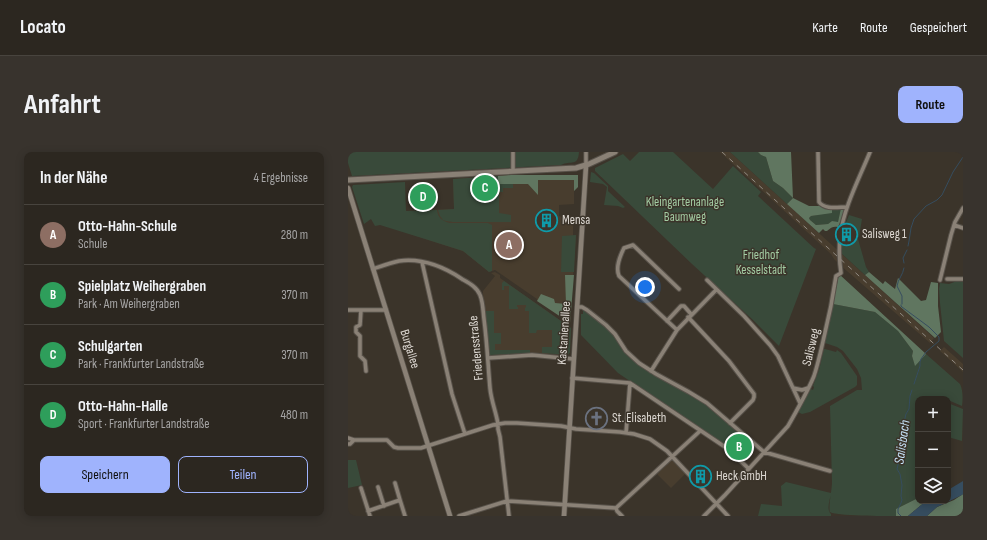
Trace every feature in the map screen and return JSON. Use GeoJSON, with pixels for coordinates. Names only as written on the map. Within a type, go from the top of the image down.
{"type":"FeatureCollection","features":[{"type":"Feature","properties":{"kind":"main road"},"geometry":{"type":"LineString","coordinates":[[348,180],[576,168],[586,166],[615,152]]}},
{"type":"Feature","properties":{"kind":"street"},"geometry":{"type":"LineString","coordinates":[[513,152],[513,171]]}},
{"type":"Feature","properties":{"kind":"street","name":"Kastanienallee"},"geometry":{"type":"LineString","coordinates":[[564,516],[586,152]]}},
{"type":"Feature","properties":{"kind":"street"},"geometry":{"type":"LineString","coordinates":[[818,152],[819,202],[822,206],[826,207],[847,206]]}},
{"type":"Feature","properties":{"kind":"street","name":"Salisweg"},"geometry":{"type":"LineString","coordinates":[[704,516],[788,426],[809,387],[816,371],[823,344],[836,276],[841,273],[839,258],[840,236],[847,206],[870,152]]}},
{"type":"Feature","properties":{"kind":"street","name":"Burgallee"},"geometry":{"type":"LineString","coordinates":[[348,188],[450,516]]}},
{"type":"Feature","properties":{"kind":"street"},"geometry":{"type":"LineString","coordinates":[[940,280],[954,225],[963,208]]}},
{"type":"Feature","properties":{"kind":"street"},"geometry":{"type":"LineString","coordinates":[[954,225],[963,228]]}},
{"type":"Feature","properties":{"kind":"street"},"geometry":{"type":"LineString","coordinates":[[677,330],[618,275],[619,261],[624,248],[632,245],[678,289]]}},
{"type":"Feature","properties":{"kind":"street","name":"Friedensstraße"},"geometry":{"type":"LineString","coordinates":[[373,269],[401,261],[422,262],[450,271],[477,289],[480,293],[488,358],[490,393],[498,424],[509,516]]}},
{"type":"Feature","properties":{"kind":"street"},"geometry":{"type":"LineString","coordinates":[[422,262],[452,394],[465,434]]}},
{"type":"Feature","properties":{"kind":"street"},"geometry":{"type":"LineString","coordinates":[[947,279],[963,280]]}},
{"type":"Feature","properties":{"kind":"street"},"geometry":{"type":"LineString","coordinates":[[707,280],[755,327],[770,345],[778,356],[800,403]]}},
{"type":"Feature","properties":{"kind":"street"},"geometry":{"type":"LineString","coordinates":[[651,371],[677,330],[716,290]]}},
{"type":"Feature","properties":{"kind":"street"},"geometry":{"type":"LineString","coordinates":[[667,321],[681,306],[684,306],[690,316],[729,361],[754,394],[753,400],[730,423]]}},
{"type":"Feature","properties":{"kind":"street"},"geometry":{"type":"LineString","coordinates":[[577,307],[582,307],[587,310],[606,325],[615,334],[624,349],[632,358],[651,371],[699,397],[764,452],[830,471]]}},
{"type":"Feature","properties":{"kind":"street"},"geometry":{"type":"LineString","coordinates":[[348,310],[386,310]]}},
{"type":"Feature","properties":{"kind":"street"},"geometry":{"type":"LineString","coordinates":[[361,310],[360,325],[356,327],[356,332],[360,336],[360,354],[365,361],[366,371]]}},
{"type":"Feature","properties":{"kind":"street"},"geometry":{"type":"LineString","coordinates":[[488,358],[532,355],[573,359]]}},
{"type":"Feature","properties":{"kind":"street"},"geometry":{"type":"LineString","coordinates":[[572,378],[630,383],[728,449],[749,469]]}},
{"type":"Feature","properties":{"kind":"street"},"geometry":{"type":"LineString","coordinates":[[626,432],[630,383]]}},
{"type":"Feature","properties":{"kind":"street"},"geometry":{"type":"LineString","coordinates":[[793,388],[805,390],[809,387]]}},
{"type":"Feature","properties":{"kind":"street"},"geometry":{"type":"LineString","coordinates":[[348,438],[354,440],[387,440],[395,447],[399,448],[421,448],[498,424],[517,423],[626,432],[650,439],[663,447],[728,516]]}},
{"type":"Feature","properties":{"kind":"street"},"geometry":{"type":"LineString","coordinates":[[459,516],[507,501],[616,508],[700,430]]}},
{"type":"Feature","properties":{"kind":"street"},"geometry":{"type":"LineString","coordinates":[[348,444],[354,440]]}},
{"type":"Feature","properties":{"kind":"street"},"geometry":{"type":"LineString","coordinates":[[395,482],[405,516]]}},
{"type":"Feature","properties":{"kind":"street"},"geometry":{"type":"LineString","coordinates":[[378,487],[384,506]]}},
{"type":"Feature","properties":{"kind":"street"},"geometry":{"type":"LineString","coordinates":[[361,488],[370,516]]}},
{"type":"Feature","properties":{"kind":"street"},"geometry":{"type":"LineString","coordinates":[[368,511],[400,500]]}},
{"type":"Feature","properties":{"kind":"street"},"geometry":{"type":"LineString","coordinates":[[616,508],[622,516]]}},
{"type":"Feature","properties":{"kind":"shaded area"},"geometry":{"type":"Polygon","coordinates":[[[720,152],[730,152],[934,338],[930,343],[840,265],[831,254],[720,152]]]}},
{"type":"Feature","properties":{"kind":"shaded area"},"geometry":{"type":"Polygon","coordinates":[[[511,175],[578,175],[578,187],[574,191],[574,204],[559,205],[559,216],[562,217],[562,220],[573,220],[573,235],[576,235],[570,323],[495,270],[489,272],[463,251],[407,233],[406,211],[454,209],[453,179],[511,175]]]}},
{"type":"Feature","properties":{"kind":"shaded area"},"geometry":{"type":"Polygon","coordinates":[[[495,272],[500,275],[500,278],[571,328],[570,352],[568,355],[532,353],[490,355],[483,291],[495,276],[491,273],[495,272]]]}},
{"type":"Feature","properties":{"kind":"shaded area"},"geometry":{"type":"Polygon","coordinates":[[[944,347],[963,364],[963,372],[940,351],[944,347]]]}},
{"type":"Feature","properties":{"kind":"shaded area"},"geometry":{"type":"Polygon","coordinates":[[[672,459],[686,473],[671,488],[657,474],[672,459]]]}},
{"type":"Feature","properties":{"kind":"green space"},"geometry":{"type":"Polygon","coordinates":[[[348,152],[579,152],[576,161],[561,165],[352,176],[348,163],[348,152]]]}},
{"type":"Feature","properties":{"kind":"green space"},"geometry":{"type":"Polygon","coordinates":[[[639,152],[673,152],[713,189],[733,166],[761,192],[758,196],[816,249],[779,346],[595,171],[595,168],[623,154],[630,161],[639,152]]]}},
{"type":"Feature","properties":{"kind":"green space"},"geometry":{"type":"Polygon","coordinates":[[[730,152],[758,152],[766,157],[773,181],[793,198],[787,204],[730,152]]]}},
{"type":"Feature","properties":{"kind":"green space"},"geometry":{"type":"Polygon","coordinates":[[[758,152],[791,152],[793,198],[773,181],[766,157],[758,152]]]}},
{"type":"Feature","properties":{"kind":"green space"},"geometry":{"type":"Polygon","coordinates":[[[591,172],[608,186],[608,191],[625,207],[604,205],[607,187],[603,184],[590,182],[591,172]]]}},
{"type":"Feature","properties":{"kind":"green space"},"geometry":{"type":"Polygon","coordinates":[[[578,175],[578,187],[574,191],[574,180],[538,180],[538,195],[528,184],[498,184],[498,176],[578,175]]]}},
{"type":"Feature","properties":{"kind":"green space"},"geometry":{"type":"Polygon","coordinates":[[[498,176],[498,184],[513,184],[513,188],[503,188],[503,192],[499,192],[499,213],[511,215],[511,222],[453,222],[443,220],[440,216],[438,210],[454,209],[453,179],[498,176]]]}},
{"type":"Feature","properties":{"kind":"green space"},"geometry":{"type":"Polygon","coordinates":[[[405,182],[406,211],[437,210],[441,219],[450,223],[488,223],[492,225],[492,271],[489,272],[463,251],[380,225],[375,226],[371,219],[364,224],[352,187],[353,185],[405,182]]]}},
{"type":"Feature","properties":{"kind":"green space"},"geometry":{"type":"Polygon","coordinates":[[[793,198],[809,206],[832,208],[832,213],[811,216],[809,218],[816,225],[828,224],[832,221],[838,222],[841,208],[844,210],[844,213],[838,227],[832,227],[827,231],[823,229],[819,233],[787,204],[793,198]]]}},
{"type":"Feature","properties":{"kind":"green space"},"geometry":{"type":"Polygon","coordinates":[[[832,208],[841,208],[838,223],[832,221],[828,224],[816,225],[809,218],[811,216],[817,215],[832,208]]]}},
{"type":"Feature","properties":{"kind":"green space"},"geometry":{"type":"Polygon","coordinates":[[[849,215],[862,219],[859,237],[843,235],[849,215]]]}},
{"type":"Feature","properties":{"kind":"green space"},"geometry":{"type":"Polygon","coordinates":[[[576,235],[574,272],[561,272],[562,236],[576,235]]]}},
{"type":"Feature","properties":{"kind":"green space"},"geometry":{"type":"Polygon","coordinates":[[[842,238],[858,239],[866,267],[869,272],[865,275],[842,254],[842,238]]]}},
{"type":"Feature","properties":{"kind":"green space"},"geometry":{"type":"Polygon","coordinates":[[[869,272],[883,284],[885,281],[895,289],[898,278],[921,301],[926,300],[931,282],[938,283],[938,306],[941,332],[935,338],[865,275],[869,272]]]}},
{"type":"Feature","properties":{"kind":"green space"},"geometry":{"type":"Polygon","coordinates":[[[839,274],[926,354],[915,366],[912,356],[913,351],[898,331],[875,312],[833,304],[839,274]]]}},
{"type":"Feature","properties":{"kind":"green space"},"geometry":{"type":"Polygon","coordinates":[[[565,275],[574,275],[570,323],[537,301],[541,294],[554,299],[555,303],[566,304],[565,275]]]}},
{"type":"Feature","properties":{"kind":"green space"},"geometry":{"type":"Polygon","coordinates":[[[504,281],[571,328],[570,352],[568,355],[542,353],[542,347],[552,347],[552,330],[537,330],[536,333],[529,333],[529,311],[525,311],[526,305],[517,305],[518,309],[509,309],[509,286],[504,286],[504,290],[502,290],[502,283],[504,281]]]}},
{"type":"Feature","properties":{"kind":"green space"},"geometry":{"type":"Polygon","coordinates":[[[957,281],[963,282],[963,358],[944,341],[940,303],[940,283],[949,284],[957,281]]]}},
{"type":"Feature","properties":{"kind":"green space"},"geometry":{"type":"Polygon","coordinates":[[[833,304],[875,312],[898,331],[913,351],[912,356],[915,365],[926,354],[961,386],[962,406],[951,401],[951,396],[915,396],[915,500],[896,509],[896,516],[850,515],[830,512],[829,507],[832,483],[830,406],[857,390],[862,390],[861,378],[857,369],[843,351],[837,347],[825,343],[833,304]]]}},
{"type":"Feature","properties":{"kind":"green space"},"geometry":{"type":"Polygon","coordinates":[[[583,310],[613,334],[632,359],[708,405],[756,448],[742,461],[729,448],[618,373],[581,335],[581,314],[583,314],[583,310]]]}},
{"type":"Feature","properties":{"kind":"green space"},"geometry":{"type":"Polygon","coordinates":[[[485,311],[494,311],[494,333],[501,333],[501,344],[495,344],[495,350],[530,350],[530,353],[490,355],[485,311]]]}},
{"type":"Feature","properties":{"kind":"green space"},"geometry":{"type":"Polygon","coordinates":[[[824,349],[836,352],[837,350],[841,353],[857,376],[857,385],[810,412],[802,414],[798,412],[811,389],[813,390],[824,349]]]}},
{"type":"Feature","properties":{"kind":"green space"},"geometry":{"type":"Polygon","coordinates":[[[951,404],[963,409],[962,441],[951,438],[951,404]]]}},
{"type":"Feature","properties":{"kind":"green space"},"geometry":{"type":"Polygon","coordinates":[[[348,460],[356,460],[362,485],[348,488],[348,460]]]}},
{"type":"Feature","properties":{"kind":"green space"},"geometry":{"type":"Polygon","coordinates":[[[786,482],[831,493],[829,507],[831,516],[758,516],[761,504],[782,506],[781,486],[786,482]]]}},
{"type":"Feature","properties":{"kind":"green space"},"geometry":{"type":"Polygon","coordinates":[[[963,494],[963,512],[957,516],[927,516],[937,507],[944,504],[951,504],[951,501],[963,494]]]}},
{"type":"Feature","properties":{"kind":"green space"},"geometry":{"type":"Polygon","coordinates":[[[915,500],[915,504],[922,504],[908,516],[896,516],[896,509],[915,500]]]}},
{"type":"Feature","properties":{"kind":"water"},"geometry":{"type":"Polygon","coordinates":[[[963,481],[963,494],[951,500],[951,488],[963,481]]]}},
{"type":"Feature","properties":{"kind":"water"},"geometry":{"type":"Polygon","coordinates":[[[922,504],[943,504],[937,507],[927,516],[908,516],[922,504]]]}},
{"type":"Feature","properties":{"kind":"waterway","name":"Salisbach"},"geometry":{"type":"LineString","coordinates":[[908,246],[914,219],[926,206],[937,200],[942,195],[953,172],[963,157]]}},
{"type":"Feature","properties":{"kind":"waterway","name":"Salisbach"},"geometry":{"type":"LineString","coordinates":[[904,263],[903,258],[907,250]]}},
{"type":"Feature","properties":{"kind":"waterway","name":"Salisbach"},"geometry":{"type":"LineString","coordinates":[[902,304],[902,296],[897,286],[904,268]]}},
{"type":"Feature","properties":{"kind":"waterway","name":"Salisbach"},"geometry":{"type":"LineString","coordinates":[[901,305],[929,327],[939,337],[939,341],[926,352],[921,359],[914,384]]}},
{"type":"Feature","properties":{"kind":"waterway","name":"Salisbach"},"geometry":{"type":"LineString","coordinates":[[901,516],[898,513],[898,509],[902,500],[902,485],[900,474],[897,469],[904,448],[902,437],[903,426],[909,409],[912,390]]}},
{"type":"Feature","properties":{"kind":"railway"},"geometry":{"type":"LineString","coordinates":[[722,152],[963,370]]}},
{"type":"Feature","properties":{"kind":"place","name":"Schulgarten"},"geometry":{"type":"Point","coordinates":[485,188]}},
{"type":"Feature","properties":{"kind":"place","name":"Otto-Hahn-Halle"},"geometry":{"type":"Point","coordinates":[423,197]}},
{"type":"Feature","properties":{"kind":"place","name":"Mensa"},"geometry":{"type":"Point","coordinates":[546,220]}},
{"type":"Feature","properties":{"kind":"place","name":"Salisweg 1"},"geometry":{"type":"Point","coordinates":[847,234]}},
{"type":"Feature","properties":{"kind":"place","name":"Otto-Hahn-Schule"},"geometry":{"type":"Point","coordinates":[509,245]}},
{"type":"Feature","properties":{"kind":"place","name":"St. Elisabeth"},"geometry":{"type":"Point","coordinates":[596,418]}},
{"type":"Feature","properties":{"kind":"place","name":"Spielplatz Weihergraben"},"geometry":{"type":"Point","coordinates":[739,447]}},
{"type":"Feature","properties":{"kind":"place","name":"Heck GmbH"},"geometry":{"type":"Point","coordinates":[701,476]}},
{"type":"Feature","properties":{"kind":"park label","name":"Kleingartenanlage Baumweg"},"geometry":{"type":"Point","coordinates":[685,210]}},
{"type":"Feature","properties":{"kind":"park label","name":"Friedhof Kesselstadt"},"geometry":{"type":"Point","coordinates":[761,262]}}]}
